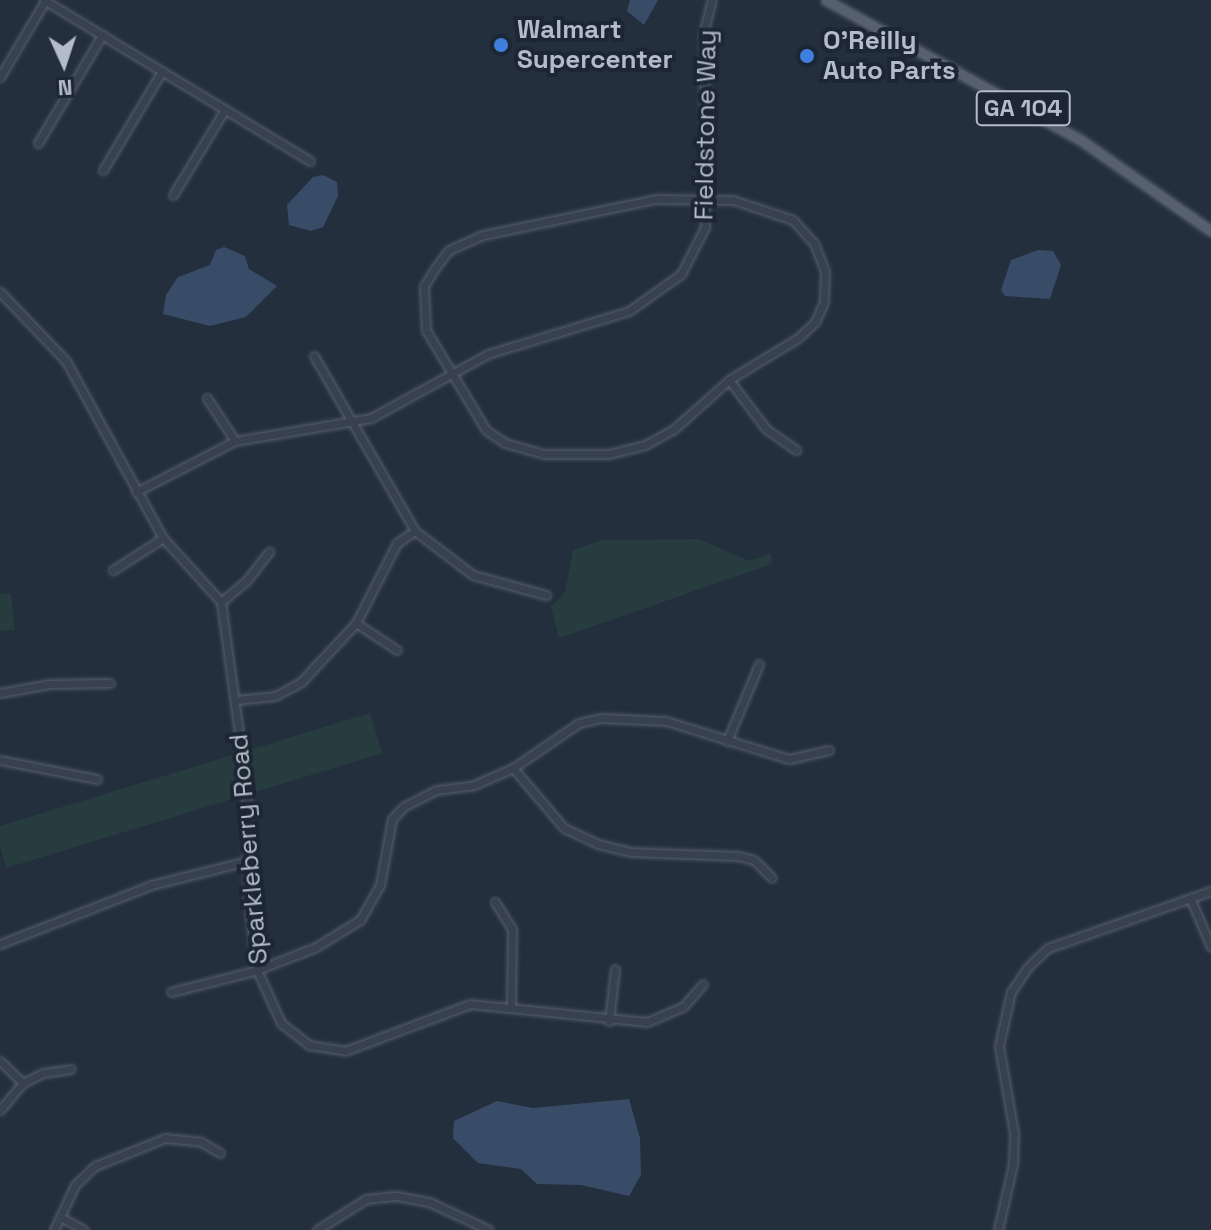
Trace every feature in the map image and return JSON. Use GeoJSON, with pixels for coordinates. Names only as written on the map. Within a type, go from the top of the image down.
{"type":"FeatureCollection","features":[{"type":"Feature","properties":{"kind":"main road","name":"GA 104"},"geometry":{"type":"LineString","coordinates":[[826,0],[1082,141],[1211,231]]}},
{"type":"Feature","properties":{"kind":"street"},"geometry":{"type":"LineString","coordinates":[[0,77],[45,0],[310,161]]}},
{"type":"Feature","properties":{"kind":"street","name":"Fieldstone Way"},"geometry":{"type":"LineString","coordinates":[[136,492],[235,441],[352,425],[450,375],[537,336],[607,321],[666,286],[700,242],[705,199],[704,31],[712,0]]}},
{"type":"Feature","properties":{"kind":"street"},"geometry":{"type":"LineString","coordinates":[[38,143],[102,35]]}},
{"type":"Feature","properties":{"kind":"street"},"geometry":{"type":"LineString","coordinates":[[103,170],[162,71]]}},
{"type":"Feature","properties":{"kind":"street"},"geometry":{"type":"LineString","coordinates":[[173,195],[225,109]]}},
{"type":"Feature","properties":{"kind":"street"},"geometry":{"type":"LineString","coordinates":[[705,199],[754,203],[793,220],[814,243],[825,271],[824,302],[815,322],[798,338],[729,380],[674,429],[645,445],[609,454],[563,455],[524,449],[486,430],[450,375],[426,330],[424,286],[449,250],[483,235],[617,205],[705,199]]}},
{"type":"Feature","properties":{"kind":"street"},"geometry":{"type":"LineString","coordinates":[[0,292],[66,361],[163,538],[221,602],[247,580],[269,552]]}},
{"type":"Feature","properties":{"kind":"street"},"geometry":{"type":"LineString","coordinates":[[314,356],[415,531],[473,575],[546,595]]}},
{"type":"Feature","properties":{"kind":"street"},"geometry":{"type":"LineString","coordinates":[[729,380],[766,429],[796,450]]}},
{"type":"Feature","properties":{"kind":"street"},"geometry":{"type":"LineString","coordinates":[[207,398],[235,441]]}},
{"type":"Feature","properties":{"kind":"street"},"geometry":{"type":"LineString","coordinates":[[236,700],[275,696],[301,682],[356,623],[397,543],[415,531]]}},
{"type":"Feature","properties":{"kind":"street"},"geometry":{"type":"LineString","coordinates":[[113,570],[163,538]]}},
{"type":"Feature","properties":{"kind":"street","name":"Sparkleberry Road"},"geometry":{"type":"LineString","coordinates":[[221,602],[236,700],[257,970],[281,1023],[309,1045],[328,1051],[345,1051],[470,1004],[511,1005],[609,1021],[647,1022],[683,1007],[703,984]]}},
{"type":"Feature","properties":{"kind":"street"},"geometry":{"type":"LineString","coordinates":[[356,623],[397,650]]}},
{"type":"Feature","properties":{"kind":"street"},"geometry":{"type":"LineString","coordinates":[[727,741],[759,664]]}},
{"type":"Feature","properties":{"kind":"street"},"geometry":{"type":"LineString","coordinates":[[0,693],[49,684],[110,683]]}},
{"type":"Feature","properties":{"kind":"street"},"geometry":{"type":"LineString","coordinates":[[171,992],[257,970],[316,947],[360,920],[380,885],[392,819],[403,807],[436,790],[474,785],[513,768],[579,723],[601,718],[666,721],[789,759],[829,750]]}},
{"type":"Feature","properties":{"kind":"street"},"geometry":{"type":"LineString","coordinates":[[0,760],[97,779]]}},
{"type":"Feature","properties":{"kind":"street"},"geometry":{"type":"LineString","coordinates":[[513,768],[564,828],[598,844],[631,852],[738,856],[754,860],[772,878]]}},
{"type":"Feature","properties":{"kind":"street"},"geometry":{"type":"LineString","coordinates":[[0,944],[151,885],[248,861]]}},
{"type":"Feature","properties":{"kind":"street"},"geometry":{"type":"LineString","coordinates":[[998,1230],[1013,1164],[1014,1133],[999,1046],[1011,992],[1027,968],[1048,948],[1211,891]]}},
{"type":"Feature","properties":{"kind":"street"},"geometry":{"type":"LineString","coordinates":[[1191,900],[1211,947]]}},
{"type":"Feature","properties":{"kind":"street"},"geometry":{"type":"LineString","coordinates":[[495,902],[512,929],[511,1005]]}},
{"type":"Feature","properties":{"kind":"street"},"geometry":{"type":"LineString","coordinates":[[609,1021],[615,969]]}},
{"type":"Feature","properties":{"kind":"street"},"geometry":{"type":"LineString","coordinates":[[0,1061],[23,1083]]}},
{"type":"Feature","properties":{"kind":"street"},"geometry":{"type":"LineString","coordinates":[[0,1110],[23,1083],[71,1069]]}},
{"type":"Feature","properties":{"kind":"street"},"geometry":{"type":"LineString","coordinates":[[54,1230],[75,1185],[109,1160],[165,1138],[201,1142],[220,1153]]}},
{"type":"Feature","properties":{"kind":"street"},"geometry":{"type":"LineString","coordinates":[[317,1230],[366,1199],[397,1196],[429,1202],[489,1230]]}},
{"type":"Feature","properties":{"kind":"street"},"geometry":{"type":"LineString","coordinates":[[62,1218],[84,1230]]}},
{"type":"Feature","properties":{"kind":"green space"},"geometry":{"type":"Polygon","coordinates":[[[698,539],[750,561],[771,553],[772,564],[559,638],[551,607],[565,592],[573,550],[603,540],[698,539]]]}},
{"type":"Feature","properties":{"kind":"green space"},"geometry":{"type":"Polygon","coordinates":[[[11,593],[15,630],[0,631],[0,594],[11,593]]]}},
{"type":"Feature","properties":{"kind":"green space"},"geometry":{"type":"Polygon","coordinates":[[[370,713],[382,753],[6,868],[0,847],[0,826],[370,713]]]}},
{"type":"Feature","properties":{"kind":"water"},"geometry":{"type":"Polygon","coordinates":[[[630,0],[658,0],[644,25],[627,11],[630,0]]]}},
{"type":"Feature","properties":{"kind":"water"},"geometry":{"type":"Polygon","coordinates":[[[323,175],[337,182],[338,196],[323,227],[311,231],[289,225],[287,205],[313,177],[323,175]]]}},
{"type":"Feature","properties":{"kind":"water"},"geometry":{"type":"Polygon","coordinates":[[[224,247],[245,256],[249,269],[277,286],[246,317],[210,326],[163,314],[166,295],[178,277],[210,265],[216,250],[224,247]]]}},
{"type":"Feature","properties":{"kind":"water"},"geometry":{"type":"Polygon","coordinates":[[[1038,250],[1053,251],[1061,265],[1050,299],[1005,296],[1001,290],[1011,260],[1038,250]]]}},
{"type":"Feature","properties":{"kind":"water"},"geometry":{"type":"Polygon","coordinates":[[[629,1099],[640,1138],[641,1175],[629,1196],[581,1185],[537,1184],[521,1169],[478,1163],[453,1138],[454,1121],[497,1101],[533,1108],[629,1099]]]}},
{"type":"Feature","properties":{"kind":"place","name":"Walmart Supercenter"},"geometry":{"type":"Point","coordinates":[501,45]}},
{"type":"Feature","properties":{"kind":"place","name":"O'Reilly Auto Parts"},"geometry":{"type":"Point","coordinates":[807,56]}}]}
